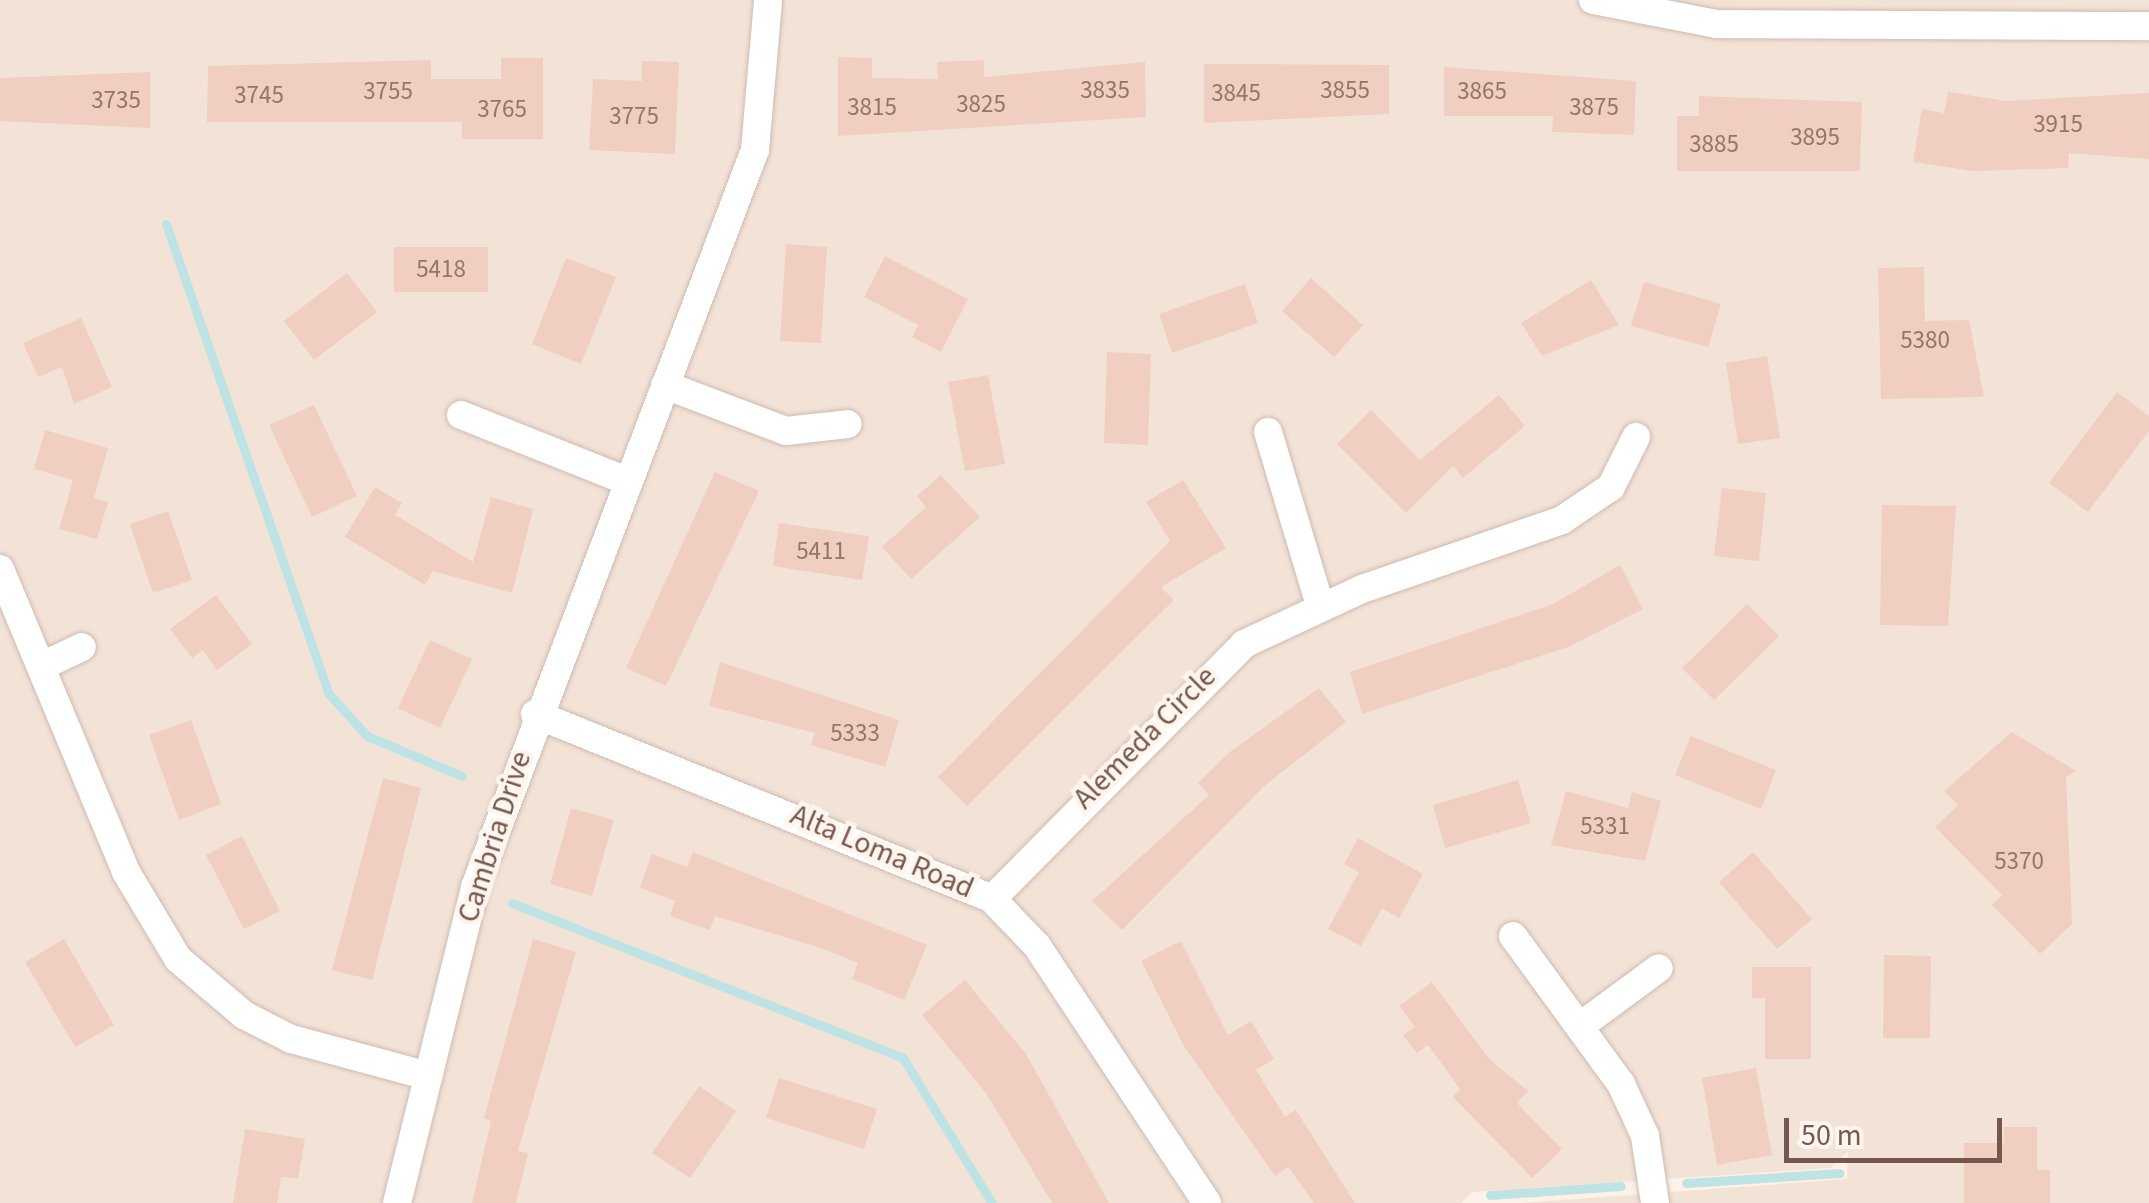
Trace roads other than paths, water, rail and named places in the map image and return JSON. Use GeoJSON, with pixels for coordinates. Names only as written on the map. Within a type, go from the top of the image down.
{"type":"FeatureCollection","features":[{"type":"Feature","properties":{"kind":"street","name":"Cambria Drive"},"geometry":{"type":"LineString","coordinates":[[397,1203],[475,886],[534,714],[755,150],[768,0]]}},
{"type":"Feature","properties":{"kind":"street"},"geometry":{"type":"LineString","coordinates":[[1593,0],[1716,24],[2149,26]]}},
{"type":"Feature","properties":{"kind":"street"},"geometry":{"type":"LineString","coordinates":[[665,385],[786,431],[848,424]]}},
{"type":"Feature","properties":{"kind":"street"},"geometry":{"type":"LineString","coordinates":[[462,415],[627,482]]}},
{"type":"Feature","properties":{"kind":"street"},"geometry":{"type":"LineString","coordinates":[[1268,432],[1320,605]]}},
{"type":"Feature","properties":{"kind":"street","name":"Alemeda Circle"},"geometry":{"type":"LineString","coordinates":[[992,899],[1212,670],[1320,605],[1562,520],[1610,487],[1636,436]]}},
{"type":"Feature","properties":{"kind":"street"},"geometry":{"type":"LineString","coordinates":[[0,569],[126,872],[178,958],[244,1014],[291,1039],[428,1076]]}},
{"type":"Feature","properties":{"kind":"street"},"geometry":{"type":"LineString","coordinates":[[42,666],[82,647]]}},
{"type":"Feature","properties":{"kind":"street","name":"Alta Loma Road"},"geometry":{"type":"LineString","coordinates":[[534,714],[992,899],[1037,946],[1207,1203]]}},
{"type":"Feature","properties":{"kind":"street"},"geometry":{"type":"LineString","coordinates":[[1512,936],[1583,1024],[1644,1136],[1655,1203]]}},
{"type":"Feature","properties":{"kind":"street"},"geometry":{"type":"LineString","coordinates":[[1583,1024],[1658,968]]}},
{"type":"Feature","properties":{"kind":"waterway"},"geometry":{"type":"LineString","coordinates":[[166,224],[329,694],[367,736],[462,776]]}},
{"type":"Feature","properties":{"kind":"waterway"},"geometry":{"type":"LineString","coordinates":[[512,903],[903,1058],[992,1203]]}},
{"type":"Feature","properties":{"kind":"waterway"},"geometry":{"type":"LineString","coordinates":[[1686,1183],[1840,1173]]}},
{"type":"Feature","properties":{"kind":"waterway"},"geometry":{"type":"LineString","coordinates":[[1490,1195],[1621,1186]]}}]}
